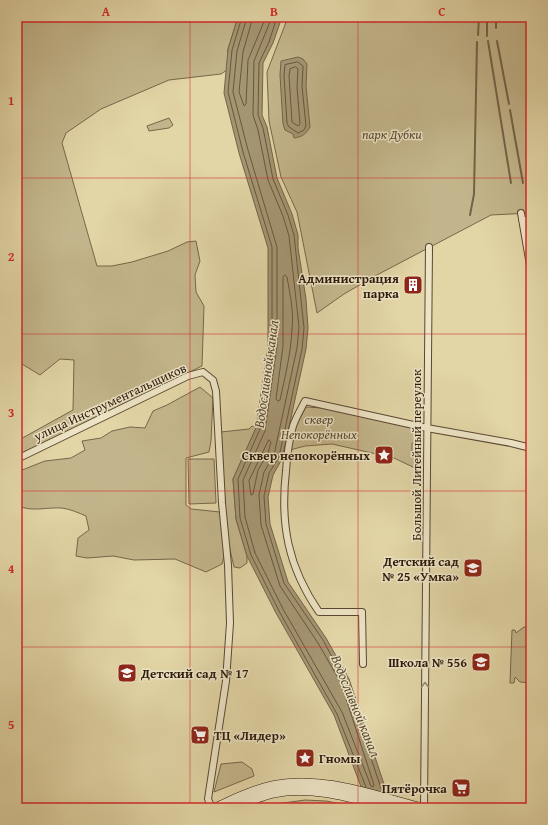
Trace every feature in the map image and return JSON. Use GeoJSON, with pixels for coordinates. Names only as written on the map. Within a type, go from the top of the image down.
{"type":"FeatureCollection","features":[{"type":"Feature","properties":{"kind":"main road"},"geometry":{"type":"LineString","coordinates":[[215,808],[258,790],[288,784],[319,784],[393,804],[423,808]]}},
{"type":"Feature","properties":{"kind":"main road"},"geometry":{"type":"LineString","coordinates":[[233,808],[266,795],[300,790],[360,796]]}},
{"type":"Feature","properties":{"kind":"street"},"geometry":{"type":"LineString","coordinates":[[531,220],[522,216],[531,271]]}},
{"type":"Feature","properties":{"kind":"street","name":"Большой Литейный переулок"},"geometry":{"type":"LineString","coordinates":[[423,808],[425,724],[428,247]]}},
{"type":"Feature","properties":{"kind":"street","name":"улица Инструментальщиков"},"geometry":{"type":"LineString","coordinates":[[17,459],[188,376],[203,372],[213,380],[216,391],[222,503],[228,565],[230,623],[226,681],[208,799],[212,808]]}},
{"type":"Feature","properties":{"kind":"street"},"geometry":{"type":"LineString","coordinates":[[363,664],[362,612],[319,612],[306,593],[298,576],[286,537],[284,520],[284,491],[287,454],[293,425],[304,401],[427,428],[531,448]]}},
{"type":"Feature","properties":{"kind":"green space"},"geometry":{"type":"Polygon","coordinates":[[[17,17],[238,17],[228,49],[227,70],[221,74],[169,80],[101,109],[66,133],[62,143],[97,266],[112,266],[132,262],[168,251],[187,242],[196,241],[200,261],[195,275],[196,292],[204,306],[202,366],[17,456],[17,441],[73,410],[74,360],[60,359],[40,375],[17,361],[17,17]]]}},
{"type":"Feature","properties":{"kind":"green space","name":"парк Дубки"},"geometry":{"type":"Polygon","coordinates":[[[288,17],[531,17],[531,213],[491,215],[375,276],[344,294],[317,313],[297,212],[281,177],[269,121],[267,72],[288,17]]]}},
{"type":"Feature","properties":{"kind":"green space"},"geometry":{"type":"Polygon","coordinates":[[[169,118],[173,125],[169,128],[149,131],[147,126],[169,118]]]}},
{"type":"Feature","properties":{"kind":"green space"},"geometry":{"type":"Polygon","coordinates":[[[200,387],[213,398],[211,441],[209,452],[186,458],[186,505],[191,509],[220,512],[225,553],[222,564],[206,572],[175,559],[134,560],[113,556],[87,558],[76,556],[78,538],[89,530],[86,516],[62,508],[29,509],[19,506],[17,501],[17,472],[45,461],[71,458],[85,450],[82,441],[101,438],[112,431],[130,427],[145,428],[153,411],[200,387]]]}},
{"type":"Feature","properties":{"kind":"green space","name":"сквер Непокорённых"},"geometry":{"type":"Polygon","coordinates":[[[306,407],[348,412],[416,428],[420,431],[420,443],[412,443],[412,454],[417,456],[417,469],[394,458],[332,444],[305,446],[290,450],[296,425],[306,407]]]}},
{"type":"Feature","properties":{"kind":"green space"},"geometry":{"type":"Polygon","coordinates":[[[252,426],[256,428],[233,479],[236,519],[247,556],[247,563],[240,568],[234,567],[227,537],[221,432],[249,429],[252,426]]]}},
{"type":"Feature","properties":{"kind":"green space"},"geometry":{"type":"Polygon","coordinates":[[[188,459],[214,459],[216,503],[189,504],[188,459]]]}},
{"type":"Feature","properties":{"kind":"green space"},"geometry":{"type":"Polygon","coordinates":[[[524,627],[531,627],[531,683],[520,682],[515,677],[514,683],[510,683],[512,630],[515,630],[516,633],[524,627]]]}},
{"type":"Feature","properties":{"kind":"green space"},"geometry":{"type":"Polygon","coordinates":[[[242,762],[252,769],[254,776],[214,792],[221,764],[242,762]]]}},
{"type":"Feature","properties":{"kind":"green space"},"geometry":{"type":"Polygon","coordinates":[[[305,800],[326,801],[361,808],[266,808],[276,804],[305,800]]]}},
{"type":"Feature","properties":{"kind":"water","name":"Водосливной канал"},"geometry":{"type":"Polygon","coordinates":[[[238,17],[282,17],[273,43],[263,63],[262,115],[267,127],[277,178],[292,214],[298,235],[298,248],[306,299],[308,328],[306,349],[282,459],[273,475],[268,497],[270,524],[288,582],[326,638],[349,679],[392,808],[369,808],[334,715],[276,613],[247,556],[236,519],[233,479],[256,428],[268,346],[268,248],[239,153],[224,93],[228,49],[238,17]]]}},
{"type":"Feature","properties":{"kind":"water"},"geometry":{"type":"Polygon","coordinates":[[[298,57],[303,59],[307,64],[306,86],[310,127],[304,135],[294,138],[293,134],[285,130],[283,124],[280,75],[281,61],[298,57]]]}},
{"type":"Feature","properties":{"kind":"waterway"},"geometry":{"type":"LineString","coordinates":[[478,35],[479,17]]}},
{"type":"Feature","properties":{"kind":"waterway"},"geometry":{"type":"LineString","coordinates":[[487,17],[487,36]]}},
{"type":"Feature","properties":{"kind":"waterway"},"geometry":{"type":"LineString","coordinates":[[496,17],[496,28]]}},
{"type":"Feature","properties":{"kind":"waterway"},"geometry":{"type":"LineString","coordinates":[[488,41],[511,183]]}},
{"type":"Feature","properties":{"kind":"waterway"},"geometry":{"type":"LineString","coordinates":[[497,41],[509,104]]}},
{"type":"Feature","properties":{"kind":"waterway"},"geometry":{"type":"LineString","coordinates":[[470,215],[474,194],[477,42]]}},
{"type":"Feature","properties":{"kind":"waterway"},"geometry":{"type":"LineString","coordinates":[[510,110],[523,183]]}},
{"type":"Feature","properties":{"kind":"place","name":"Администрация парка"},"geometry":{"type":"Point","coordinates":[413,285]}},
{"type":"Feature","properties":{"kind":"place","name":"Сквер непокорённых"},"geometry":{"type":"Point","coordinates":[384,455]}},
{"type":"Feature","properties":{"kind":"place","name":"Детский сад № 25 «Умка»"},"geometry":{"type":"Point","coordinates":[473,568]}},
{"type":"Feature","properties":{"kind":"place","name":"Школа № 556"},"geometry":{"type":"Point","coordinates":[481,662]}},
{"type":"Feature","properties":{"kind":"place","name":"Детский сад № 17"},"geometry":{"type":"Point","coordinates":[127,673]}},
{"type":"Feature","properties":{"kind":"place","name":"ТЦ «Лидер»"},"geometry":{"type":"Point","coordinates":[200,735]}},
{"type":"Feature","properties":{"kind":"place","name":"Гномы"},"geometry":{"type":"Point","coordinates":[305,758]}},
{"type":"Feature","properties":{"kind":"place","name":"Пятёрочка"},"geometry":{"type":"Point","coordinates":[461,788]}}]}
